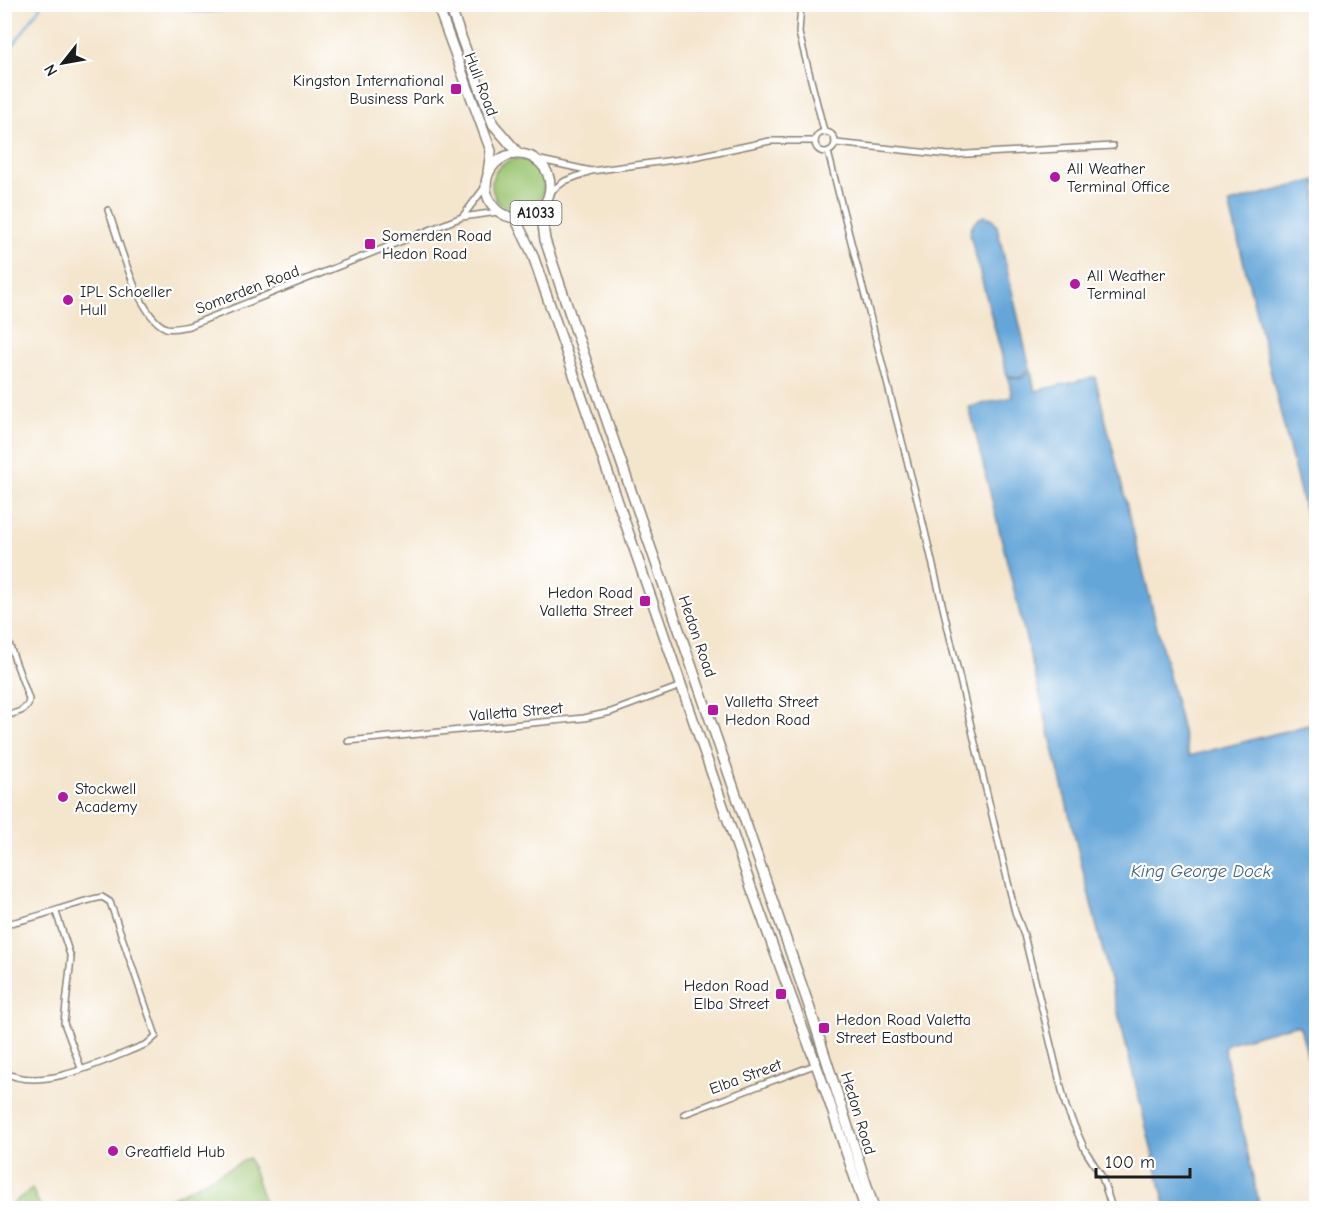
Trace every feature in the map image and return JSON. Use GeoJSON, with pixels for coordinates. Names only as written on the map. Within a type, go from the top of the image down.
{"type":"FeatureCollection","features":[{"type":"Feature","properties":{"kind":"highway","name":"Hull Road"},"geometry":{"type":"LineString","coordinates":[[437,4],[491,150],[488,174]]}},
{"type":"Feature","properties":{"kind":"highway","name":"Hull Road"},"geometry":{"type":"LineString","coordinates":[[449,4],[493,124],[518,153]]}},
{"type":"Feature","properties":{"kind":"highway"},"geometry":{"type":"LineString","coordinates":[[485,188],[488,174],[500,159],[518,153],[536,159]]}},
{"type":"Feature","properties":{"kind":"highway","name":"A1033"},"geometry":{"type":"LineString","coordinates":[[485,188],[487,197],[498,212],[515,218],[533,214],[541,209],[550,192],[548,174],[536,159]]}},
{"type":"Feature","properties":{"kind":"highway","name":"Hedon Road"},"geometry":{"type":"LineString","coordinates":[[541,209],[545,240],[809,1006],[874,1209]]}},
{"type":"Feature","properties":{"kind":"highway","name":"Hedon Road"},"geometry":{"type":"LineString","coordinates":[[515,218],[535,262],[753,895],[817,1064],[865,1209]]}},
{"type":"Feature","properties":{"kind":"street"},"geometry":{"type":"LineString","coordinates":[[801,4],[799,33],[824,131]]}},
{"type":"Feature","properties":{"kind":"street"},"geometry":{"type":"LineString","coordinates":[[824,131],[817,135],[815,141],[819,150],[828,152]]}},
{"type":"Feature","properties":{"kind":"street"},"geometry":{"type":"LineString","coordinates":[[824,131],[832,134],[836,143]]}},
{"type":"Feature","properties":{"kind":"street"},"geometry":{"type":"LineString","coordinates":[[550,192],[564,182],[591,171],[689,158],[770,141],[815,141]]}},
{"type":"Feature","properties":{"kind":"street"},"geometry":{"type":"LineString","coordinates":[[836,143],[949,155],[1113,146]]}},
{"type":"Feature","properties":{"kind":"street"},"geometry":{"type":"LineString","coordinates":[[828,152],[836,143]]}},
{"type":"Feature","properties":{"kind":"street"},"geometry":{"type":"LineString","coordinates":[[828,152],[916,498],[1015,912],[1024,935],[1066,1107],[1085,1150],[1102,1177],[1112,1209]]}},
{"type":"Feature","properties":{"kind":"street"},"geometry":{"type":"LineString","coordinates":[[536,159],[591,171]]}},
{"type":"Feature","properties":{"kind":"street","name":"Somerden Road"},"geometry":{"type":"LineString","coordinates":[[462,217],[485,188]]}},
{"type":"Feature","properties":{"kind":"street","name":"Somerden Road"},"geometry":{"type":"LineString","coordinates":[[108,210],[145,307],[155,322],[169,329],[189,326],[462,217],[498,212]]}},
{"type":"Feature","properties":{"kind":"street"},"geometry":{"type":"LineString","coordinates":[[4,630],[29,699],[28,705],[21,711],[4,717]]}},
{"type":"Feature","properties":{"kind":"street","name":"Valletta Street"},"geometry":{"type":"LineString","coordinates":[[348,741],[584,718],[611,712],[681,686]]}},
{"type":"Feature","properties":{"kind":"street"},"geometry":{"type":"LineString","coordinates":[[4,924],[56,912],[90,899],[102,897],[110,902],[156,1036],[147,1044],[55,1077],[32,1080],[4,1072]]}},
{"type":"Feature","properties":{"kind":"street"},"geometry":{"type":"LineString","coordinates":[[56,912],[71,958],[64,1023],[81,1068]]}},
{"type":"Feature","properties":{"kind":"street","name":"Elba Street"},"geometry":{"type":"LineString","coordinates":[[684,1114],[817,1064]]}},
{"type":"Feature","properties":{"kind":"green space"},"geometry":{"type":"Polygon","coordinates":[[[518,159],[532,163],[540,171],[544,185],[540,199],[532,207],[518,211],[504,207],[496,199],[492,185],[496,171],[504,163],[518,159]]]}},
{"type":"Feature","properties":{"kind":"green space"},"geometry":{"type":"Polygon","coordinates":[[[249,1158],[267,1208],[152,1208],[249,1158]]]}},
{"type":"Feature","properties":{"kind":"green space"},"geometry":{"type":"Polygon","coordinates":[[[32,1189],[41,1208],[6,1208],[32,1189]]]}},
{"type":"Feature","properties":{"kind":"water"},"geometry":{"type":"Polygon","coordinates":[[[1316,180],[1316,557],[1229,203],[1316,180]]]}},
{"type":"Feature","properties":{"kind":"water"},"geometry":{"type":"Polygon","coordinates":[[[984,216],[992,218],[997,226],[1030,369],[1020,378],[1007,375],[970,235],[974,223],[984,216]]]}},
{"type":"Feature","properties":{"kind":"water","name":"King George Dock"},"geometry":{"type":"Polygon","coordinates":[[[1031,371],[1035,391],[1095,377],[1189,756],[1316,723],[1316,1088],[1300,1027],[1295,1025],[1229,1043],[1224,1048],[1260,1208],[1166,1208],[969,407],[1012,397],[1008,377],[1020,379],[1031,371]]]}},
{"type":"Feature","properties":{"kind":"waterway"},"geometry":{"type":"LineString","coordinates":[[4,59],[42,4]]}},
{"type":"Feature","properties":{"kind":"waterway"},"geometry":{"type":"LineString","coordinates":[[172,4],[202,12],[225,8],[233,4]]}},
{"type":"Feature","properties":{"kind":"place","name":"Kingston International Business Park"},"geometry":{"type":"Point","coordinates":[456,89]}},
{"type":"Feature","properties":{"kind":"place","name":"All Weather Terminal Office"},"geometry":{"type":"Point","coordinates":[1055,177]}},
{"type":"Feature","properties":{"kind":"place","name":"Somerden Road Hedon Road"},"geometry":{"type":"Point","coordinates":[370,244]}},
{"type":"Feature","properties":{"kind":"place","name":"All Weather Terminal"},"geometry":{"type":"Point","coordinates":[1075,284]}},
{"type":"Feature","properties":{"kind":"place","name":"IPL Schoeller Hull"},"geometry":{"type":"Point","coordinates":[68,300]}},
{"type":"Feature","properties":{"kind":"place","name":"Hedon Road Valletta Street"},"geometry":{"type":"Point","coordinates":[645,601]}},
{"type":"Feature","properties":{"kind":"place","name":"Valletta Street Hedon Road"},"geometry":{"type":"Point","coordinates":[713,710]}},
{"type":"Feature","properties":{"kind":"place","name":"Stockwell Academy"},"geometry":{"type":"Point","coordinates":[63,797]}},
{"type":"Feature","properties":{"kind":"place","name":"Hedon Road Elba Street"},"geometry":{"type":"Point","coordinates":[781,994]}},
{"type":"Feature","properties":{"kind":"place","name":"Hedon Road Valetta Street Eastbound"},"geometry":{"type":"Point","coordinates":[824,1028]}},
{"type":"Feature","properties":{"kind":"place","name":"Greatfield Hub"},"geometry":{"type":"Point","coordinates":[113,1151]}}]}
